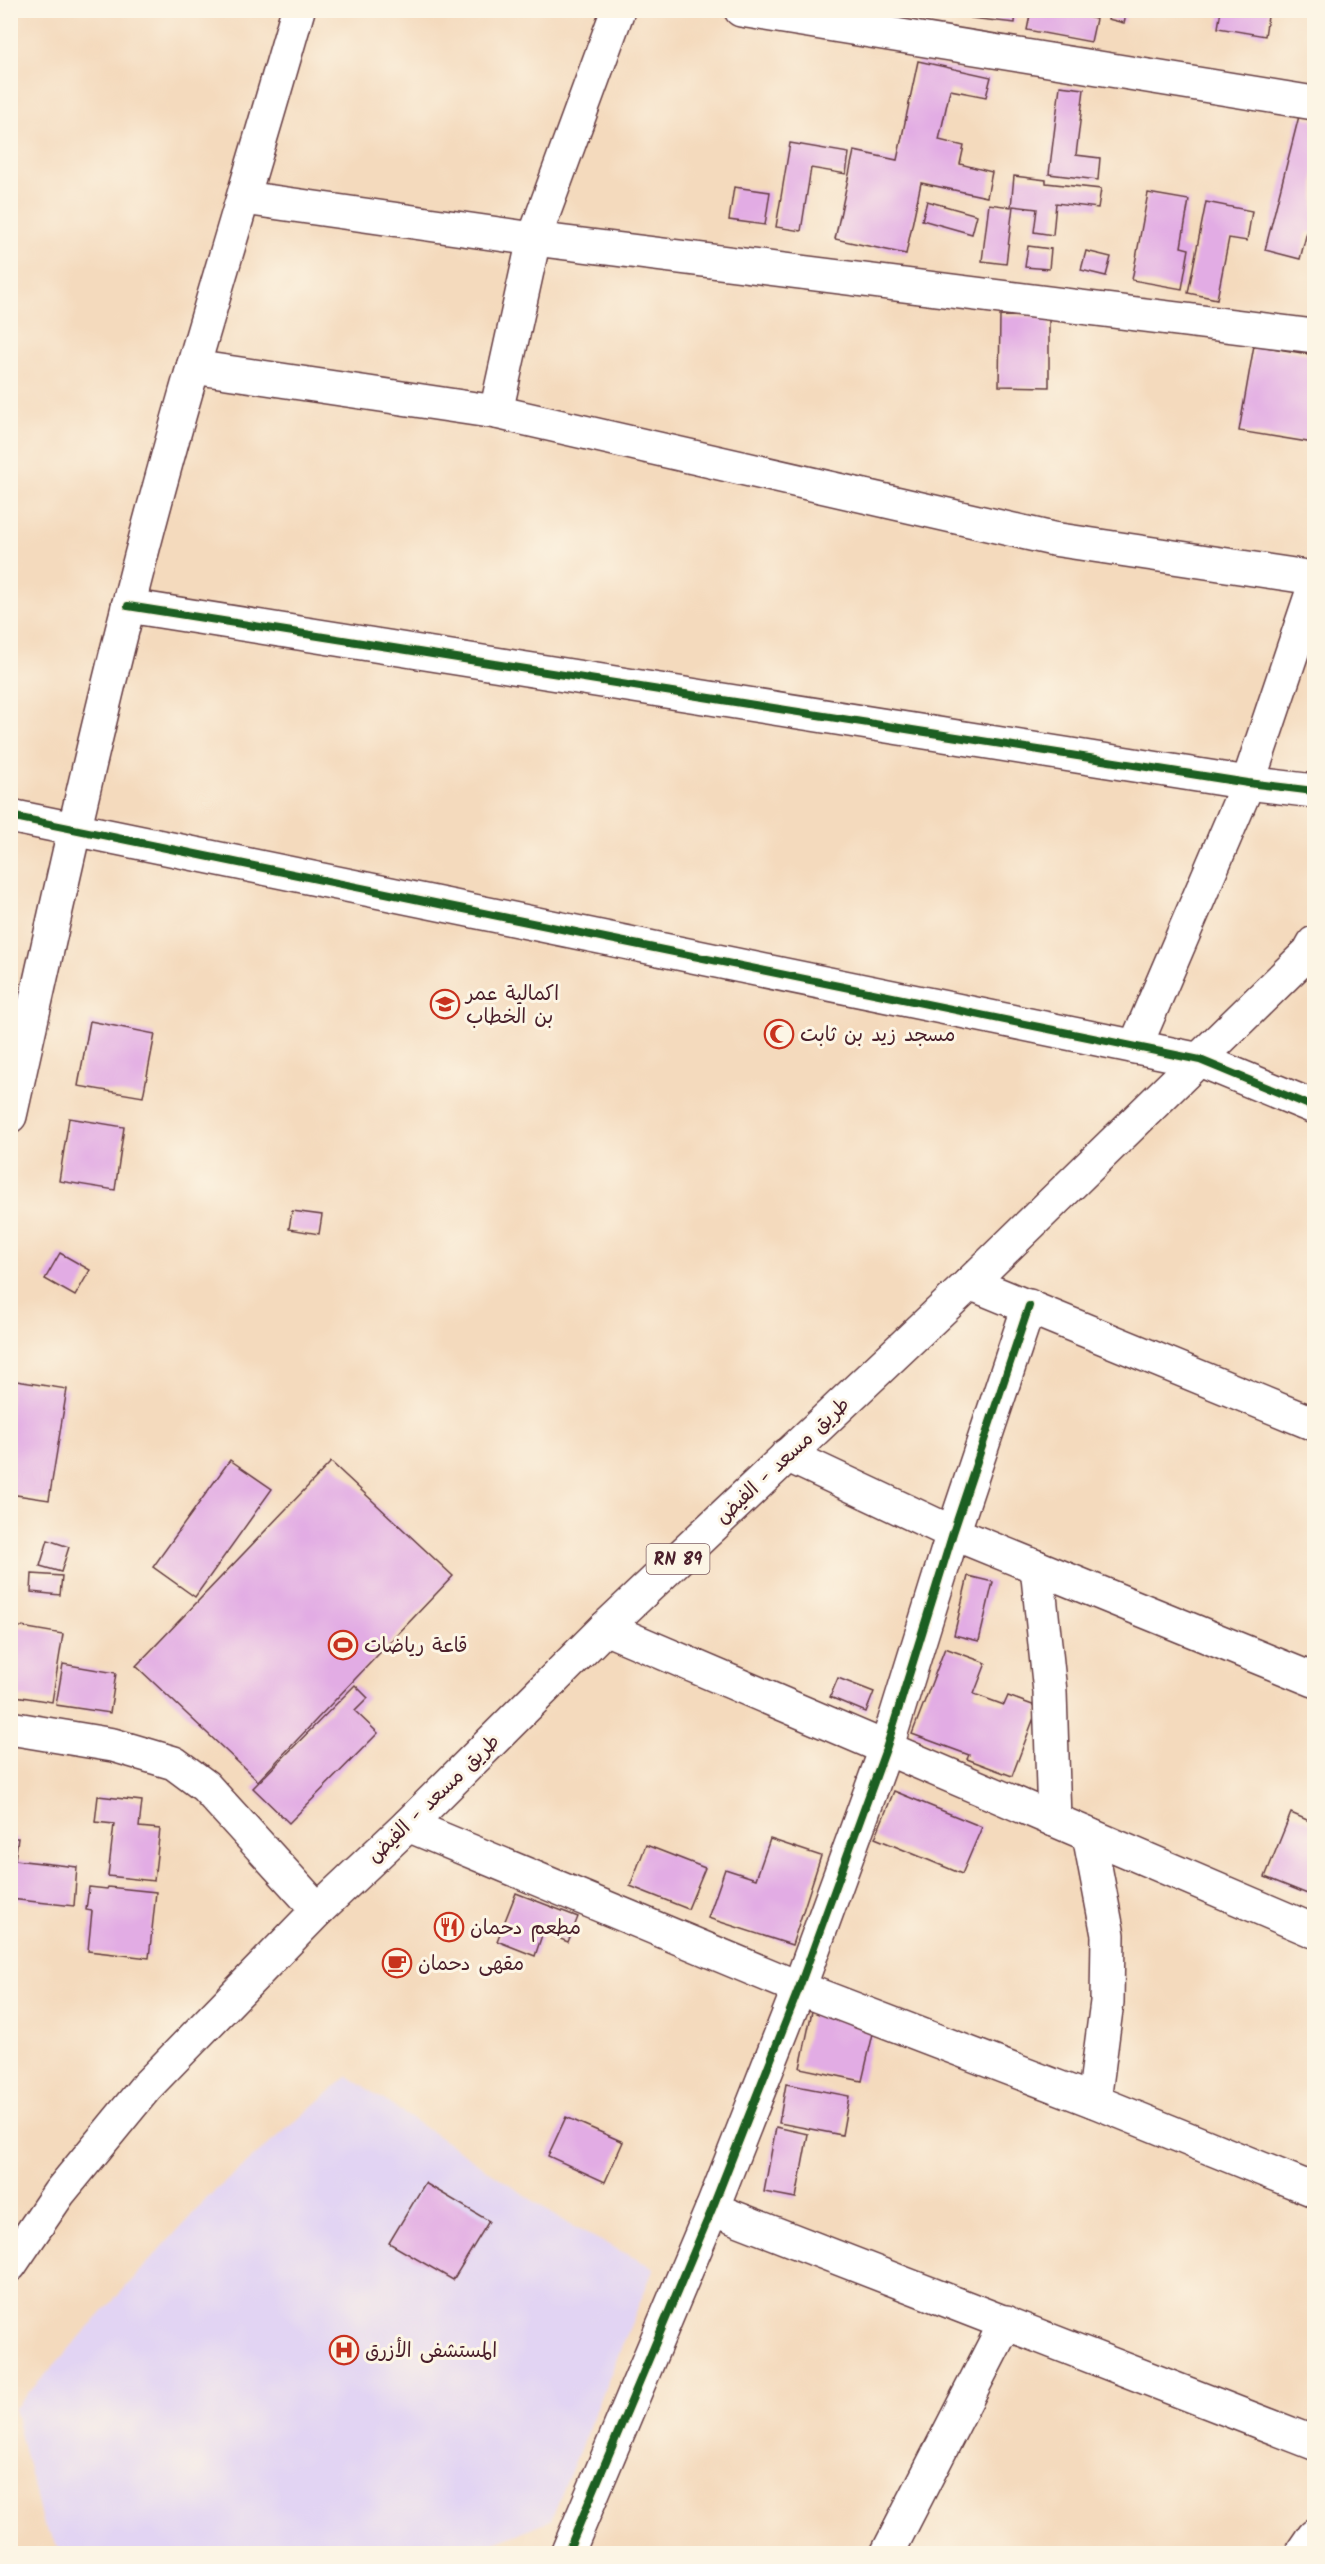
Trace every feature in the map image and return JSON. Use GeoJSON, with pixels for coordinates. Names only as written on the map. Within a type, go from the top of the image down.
{"type":"FeatureCollection","features":[{"type":"Feature","properties":{"kind":"street"},"geometry":{"type":"LineString","coordinates":[[10,1116],[128,606],[193,367],[298,10]]}},
{"type":"Feature","properties":{"kind":"street"},"geometry":{"type":"LineString","coordinates":[[496,412],[534,239],[618,10]]}},
{"type":"Feature","properties":{"kind":"street"},"geometry":{"type":"LineString","coordinates":[[741,10],[1314,103]]}},
{"type":"Feature","properties":{"kind":"street"},"geometry":{"type":"LineString","coordinates":[[244,198],[534,239],[1314,336]]}},
{"type":"Feature","properties":{"kind":"street"},"geometry":{"type":"LineString","coordinates":[[193,367],[496,412],[1053,539],[1314,578]]}},
{"type":"Feature","properties":{"kind":"street"},"geometry":{"type":"LineString","coordinates":[[1135,1047],[1248,783],[1314,587]]}},
{"type":"Feature","properties":{"kind":"street"},"geometry":{"type":"LineString","coordinates":[[128,606],[1248,783],[1314,791]]}},
{"type":"Feature","properties":{"kind":"street"},"geometry":{"type":"LineString","coordinates":[[10,816],[1200,1060],[1314,1107]]}},
{"type":"Feature","properties":{"kind":"street","name":"طريق مسعد - الفيض"},"geometry":{"type":"LineString","coordinates":[[10,2265],[59,2193],[146,2087],[318,1910],[408,1825],[605,1628],[970,1283],[1200,1060],[1309,952],[1314,943]]}},
{"type":"Feature","properties":{"kind":"street"},"geometry":{"type":"LineString","coordinates":[[970,1283],[1314,1424]]}},
{"type":"Feature","properties":{"kind":"street"},"geometry":{"type":"LineString","coordinates":[[567,2553],[712,2209],[799,1988],[886,1749],[953,1533],[1029,1306]]}},
{"type":"Feature","properties":{"kind":"street"},"geometry":{"type":"LineString","coordinates":[[787,1455],[953,1533],[1314,1680]]}},
{"type":"Feature","properties":{"kind":"street"},"geometry":{"type":"LineString","coordinates":[[1037,1567],[1050,1692],[1054,1820]]}},
{"type":"Feature","properties":{"kind":"street"},"geometry":{"type":"LineString","coordinates":[[605,1628],[1314,1931]]}},
{"type":"Feature","properties":{"kind":"street"},"geometry":{"type":"LineString","coordinates":[[10,1728],[113,1745],[174,1763],[205,1786],[318,1910]]}},
{"type":"Feature","properties":{"kind":"street"},"geometry":{"type":"LineString","coordinates":[[408,1825],[799,1988],[1095,2101],[1314,2190]]}},
{"type":"Feature","properties":{"kind":"street"},"geometry":{"type":"LineString","coordinates":[[1089,1835],[1108,1935],[1107,2002],[1095,2101]]}},
{"type":"Feature","properties":{"kind":"street"},"geometry":{"type":"LineString","coordinates":[[10,2220],[59,2193]]}},
{"type":"Feature","properties":{"kind":"street"},"geometry":{"type":"LineString","coordinates":[[712,2209],[1314,2443]]}},
{"type":"Feature","properties":{"kind":"street"},"geometry":{"type":"LineString","coordinates":[[887,2553],[1006,2322]]}},
{"type":"Feature","properties":{"kind":"street"},"geometry":{"type":"LineString","coordinates":[[1301,2553],[1314,2535]]}},
{"type":"Feature","properties":{"kind":"shaded area","name":"المستشفى الأزرق"},"geometry":{"type":"Polygon","coordinates":[[[348,2076],[568,2224],[654,2268],[551,2520],[487,2545],[477,2553],[63,2553],[43,2525],[14,2409],[210,2195],[348,2076]]]}},
{"type":"Feature","properties":{"kind":"building"},"geometry":{"type":"Polygon","coordinates":[[[972,10],[1016,10],[1015,23],[971,18],[972,10]]]}},
{"type":"Feature","properties":{"kind":"building"},"geometry":{"type":"Polygon","coordinates":[[[1031,10],[1056,10],[1096,19],[1091,42],[1027,30],[1031,10]]]}},
{"type":"Feature","properties":{"kind":"building"},"geometry":{"type":"Polygon","coordinates":[[[1110,10],[1127,10],[1124,23],[1108,19],[1110,10]]]}},
{"type":"Feature","properties":{"kind":"building"},"geometry":{"type":"Polygon","coordinates":[[[1221,10],[1269,10],[1265,36],[1218,28],[1221,10]]]}},
{"type":"Feature","properties":{"kind":"building"},"geometry":{"type":"Polygon","coordinates":[[[918,61],[991,77],[986,97],[950,90],[939,140],[964,146],[960,164],[992,172],[987,197],[921,183],[906,254],[835,239],[854,151],[897,160],[918,61]]]}},
{"type":"Feature","properties":{"kind":"building"},"geometry":{"type":"Polygon","coordinates":[[[1060,86],[1084,89],[1076,155],[1100,158],[1098,180],[1049,174],[1060,86]]]}},
{"type":"Feature","properties":{"kind":"building"},"geometry":{"type":"Polygon","coordinates":[[[1299,116],[1314,120],[1314,233],[1307,232],[1300,259],[1265,250],[1299,116]]]}},
{"type":"Feature","properties":{"kind":"building"},"geometry":{"type":"Polygon","coordinates":[[[790,143],[849,153],[846,174],[811,168],[801,231],[776,227],[790,143]]]}},
{"type":"Feature","properties":{"kind":"building"},"geometry":{"type":"Polygon","coordinates":[[[1014,176],[1046,180],[1046,183],[1101,189],[1098,208],[1056,203],[1053,235],[1034,232],[1037,209],[1013,206],[1006,264],[982,261],[989,204],[1011,207],[1014,176]]]}},
{"type":"Feature","properties":{"kind":"building"},"geometry":{"type":"Polygon","coordinates":[[[734,187],[770,192],[765,225],[729,220],[734,187]]]}},
{"type":"Feature","properties":{"kind":"building"},"geometry":{"type":"Polygon","coordinates":[[[1148,193],[1189,200],[1181,247],[1189,249],[1182,289],[1132,280],[1148,193]]]}},
{"type":"Feature","properties":{"kind":"building"},"geometry":{"type":"Polygon","coordinates":[[[927,201],[977,215],[972,234],[922,220],[927,201]]]}},
{"type":"Feature","properties":{"kind":"building"},"geometry":{"type":"Polygon","coordinates":[[[1206,202],[1252,211],[1247,241],[1229,238],[1217,299],[1188,293],[1206,202]]]}},
{"type":"Feature","properties":{"kind":"building"},"geometry":{"type":"Polygon","coordinates":[[[1028,246],[1051,249],[1049,269],[1025,267],[1028,246]]]}},
{"type":"Feature","properties":{"kind":"building"},"geometry":{"type":"Polygon","coordinates":[[[1086,251],[1111,257],[1106,276],[1081,270],[1086,251]]]}},
{"type":"Feature","properties":{"kind":"building"},"geometry":{"type":"Polygon","coordinates":[[[1000,316],[1049,317],[1049,387],[999,386],[1000,316]]]}},
{"type":"Feature","properties":{"kind":"building"},"geometry":{"type":"Polygon","coordinates":[[[1254,345],[1314,355],[1314,443],[1239,431],[1254,345]]]}},
{"type":"Feature","properties":{"kind":"building"},"geometry":{"type":"Polygon","coordinates":[[[90,1021],[155,1034],[143,1097],[78,1086],[90,1021]]]}},
{"type":"Feature","properties":{"kind":"building"},"geometry":{"type":"Polygon","coordinates":[[[69,1118],[124,1127],[115,1190],[59,1181],[69,1118]]]}},
{"type":"Feature","properties":{"kind":"building"},"geometry":{"type":"Polygon","coordinates":[[[292,1211],[322,1215],[319,1234],[289,1229],[292,1211]]]}},
{"type":"Feature","properties":{"kind":"building"},"geometry":{"type":"Polygon","coordinates":[[[60,1253],[90,1270],[75,1296],[45,1279],[60,1253]]]}},
{"type":"Feature","properties":{"kind":"building"},"geometry":{"type":"Polygon","coordinates":[[[10,1380],[67,1389],[49,1500],[10,1494],[10,1380]]]}},
{"type":"Feature","properties":{"kind":"building"},"geometry":{"type":"Polygon","coordinates":[[[230,1460],[272,1489],[195,1597],[153,1567],[230,1460]]]}},
{"type":"Feature","properties":{"kind":"building"},"geometry":{"type":"Polygon","coordinates":[[[331,1462],[453,1576],[258,1781],[136,1666],[331,1462]]]}},
{"type":"Feature","properties":{"kind":"building"},"geometry":{"type":"Polygon","coordinates":[[[48,1540],[69,1547],[61,1572],[40,1566],[48,1540]]]}},
{"type":"Feature","properties":{"kind":"building"},"geometry":{"type":"Polygon","coordinates":[[[32,1574],[62,1576],[60,1595],[31,1592],[32,1574]]]}},
{"type":"Feature","properties":{"kind":"building"},"geometry":{"type":"Polygon","coordinates":[[[968,1576],[993,1582],[979,1641],[954,1635],[968,1576]]]}},
{"type":"Feature","properties":{"kind":"building"},"geometry":{"type":"Polygon","coordinates":[[[10,1625],[63,1634],[52,1702],[10,1695],[10,1625]]]}},
{"type":"Feature","properties":{"kind":"building"},"geometry":{"type":"Polygon","coordinates":[[[945,1648],[986,1663],[974,1694],[1004,1705],[1008,1696],[1038,1707],[1012,1776],[967,1759],[969,1755],[912,1734],[945,1648]]]}},
{"type":"Feature","properties":{"kind":"building"},"geometry":{"type":"Polygon","coordinates":[[[63,1664],[116,1673],[110,1713],[56,1705],[63,1664]]]}},
{"type":"Feature","properties":{"kind":"building"},"geometry":{"type":"Polygon","coordinates":[[[838,1678],[874,1692],[866,1712],[830,1697],[838,1678]]]}},
{"type":"Feature","properties":{"kind":"building"},"geometry":{"type":"Polygon","coordinates":[[[355,1685],[368,1698],[355,1711],[378,1733],[289,1823],[253,1788],[355,1685]]]}},
{"type":"Feature","properties":{"kind":"building"},"geometry":{"type":"Polygon","coordinates":[[[894,1791],[982,1827],[962,1874],[875,1838],[894,1791]]]}},
{"type":"Feature","properties":{"kind":"building"},"geometry":{"type":"Polygon","coordinates":[[[98,1796],[142,1801],[139,1827],[160,1829],[154,1881],[108,1876],[114,1824],[95,1822],[98,1796]]]}},
{"type":"Feature","properties":{"kind":"building"},"geometry":{"type":"Polygon","coordinates":[[[1291,1813],[1314,1823],[1314,1884],[1310,1895],[1265,1877],[1291,1813]]]}},
{"type":"Feature","properties":{"kind":"building"},"geometry":{"type":"Polygon","coordinates":[[[10,1838],[18,1838],[15,1860],[77,1867],[74,1906],[10,1899],[10,1838]]]}},
{"type":"Feature","properties":{"kind":"building"},"geometry":{"type":"Polygon","coordinates":[[[770,1839],[821,1856],[792,1945],[708,1918],[725,1869],[756,1879],[770,1839]]]}},
{"type":"Feature","properties":{"kind":"building"},"geometry":{"type":"Polygon","coordinates":[[[646,1845],[705,1868],[688,1909],[630,1886],[646,1845]]]}},
{"type":"Feature","properties":{"kind":"building"},"geometry":{"type":"Polygon","coordinates":[[[89,1887],[156,1892],[149,1958],[88,1951],[92,1911],[86,1910],[89,1887]]]}},
{"type":"Feature","properties":{"kind":"building"},"geometry":{"type":"Polygon","coordinates":[[[516,1893],[578,1917],[568,1942],[543,1932],[535,1956],[497,1941],[516,1893]]]}},
{"type":"Feature","properties":{"kind":"building"},"geometry":{"type":"Polygon","coordinates":[[[812,2011],[875,2025],[862,2081],[800,2068],[812,2011]]]}},
{"type":"Feature","properties":{"kind":"building"},"geometry":{"type":"Polygon","coordinates":[[[786,2084],[849,2096],[842,2135],[779,2123],[786,2084]]]}},
{"type":"Feature","properties":{"kind":"building"},"geometry":{"type":"Polygon","coordinates":[[[566,2117],[623,2142],[605,2182],[548,2156],[566,2117]]]}},
{"type":"Feature","properties":{"kind":"building"},"geometry":{"type":"Polygon","coordinates":[[[776,2127],[808,2134],[796,2198],[764,2192],[776,2127]]]}},
{"type":"Feature","properties":{"kind":"building"},"geometry":{"type":"Polygon","coordinates":[[[425,2183],[489,2221],[453,2280],[389,2243],[425,2183]]]}},
{"type":"Feature","properties":{"kind":"cycle path"},"geometry":{"type":"LineString","coordinates":[[128,606],[1248,783],[1314,791]]}},
{"type":"Feature","properties":{"kind":"cycle path"},"geometry":{"type":"LineString","coordinates":[[10,816],[1200,1060],[1314,1107]]}},
{"type":"Feature","properties":{"kind":"cycle path"},"geometry":{"type":"LineString","coordinates":[[567,2554],[712,2209],[799,1988],[886,1749],[953,1533],[1029,1306]]}},
{"type":"Feature","properties":{"kind":"place","name":"اكمالية عمر بن الخطاب"},"geometry":{"type":"Point","coordinates":[445,1004]}},
{"type":"Feature","properties":{"kind":"place","name":"مسجد زيد بن ثابت"},"geometry":{"type":"Point","coordinates":[779,1034]}},
{"type":"Feature","properties":{"kind":"place","name":"قاعة رياضات"},"geometry":{"type":"Point","coordinates":[343,1645]}},
{"type":"Feature","properties":{"kind":"place","name":"مطعم دحمان"},"geometry":{"type":"Point","coordinates":[449,1927]}},
{"type":"Feature","properties":{"kind":"place","name":"مقهى دحمان"},"geometry":{"type":"Point","coordinates":[397,1963]}},
{"type":"Feature","properties":{"kind":"place","name":"المستشفى الأزرق"},"geometry":{"type":"Point","coordinates":[344,2350]}}]}
